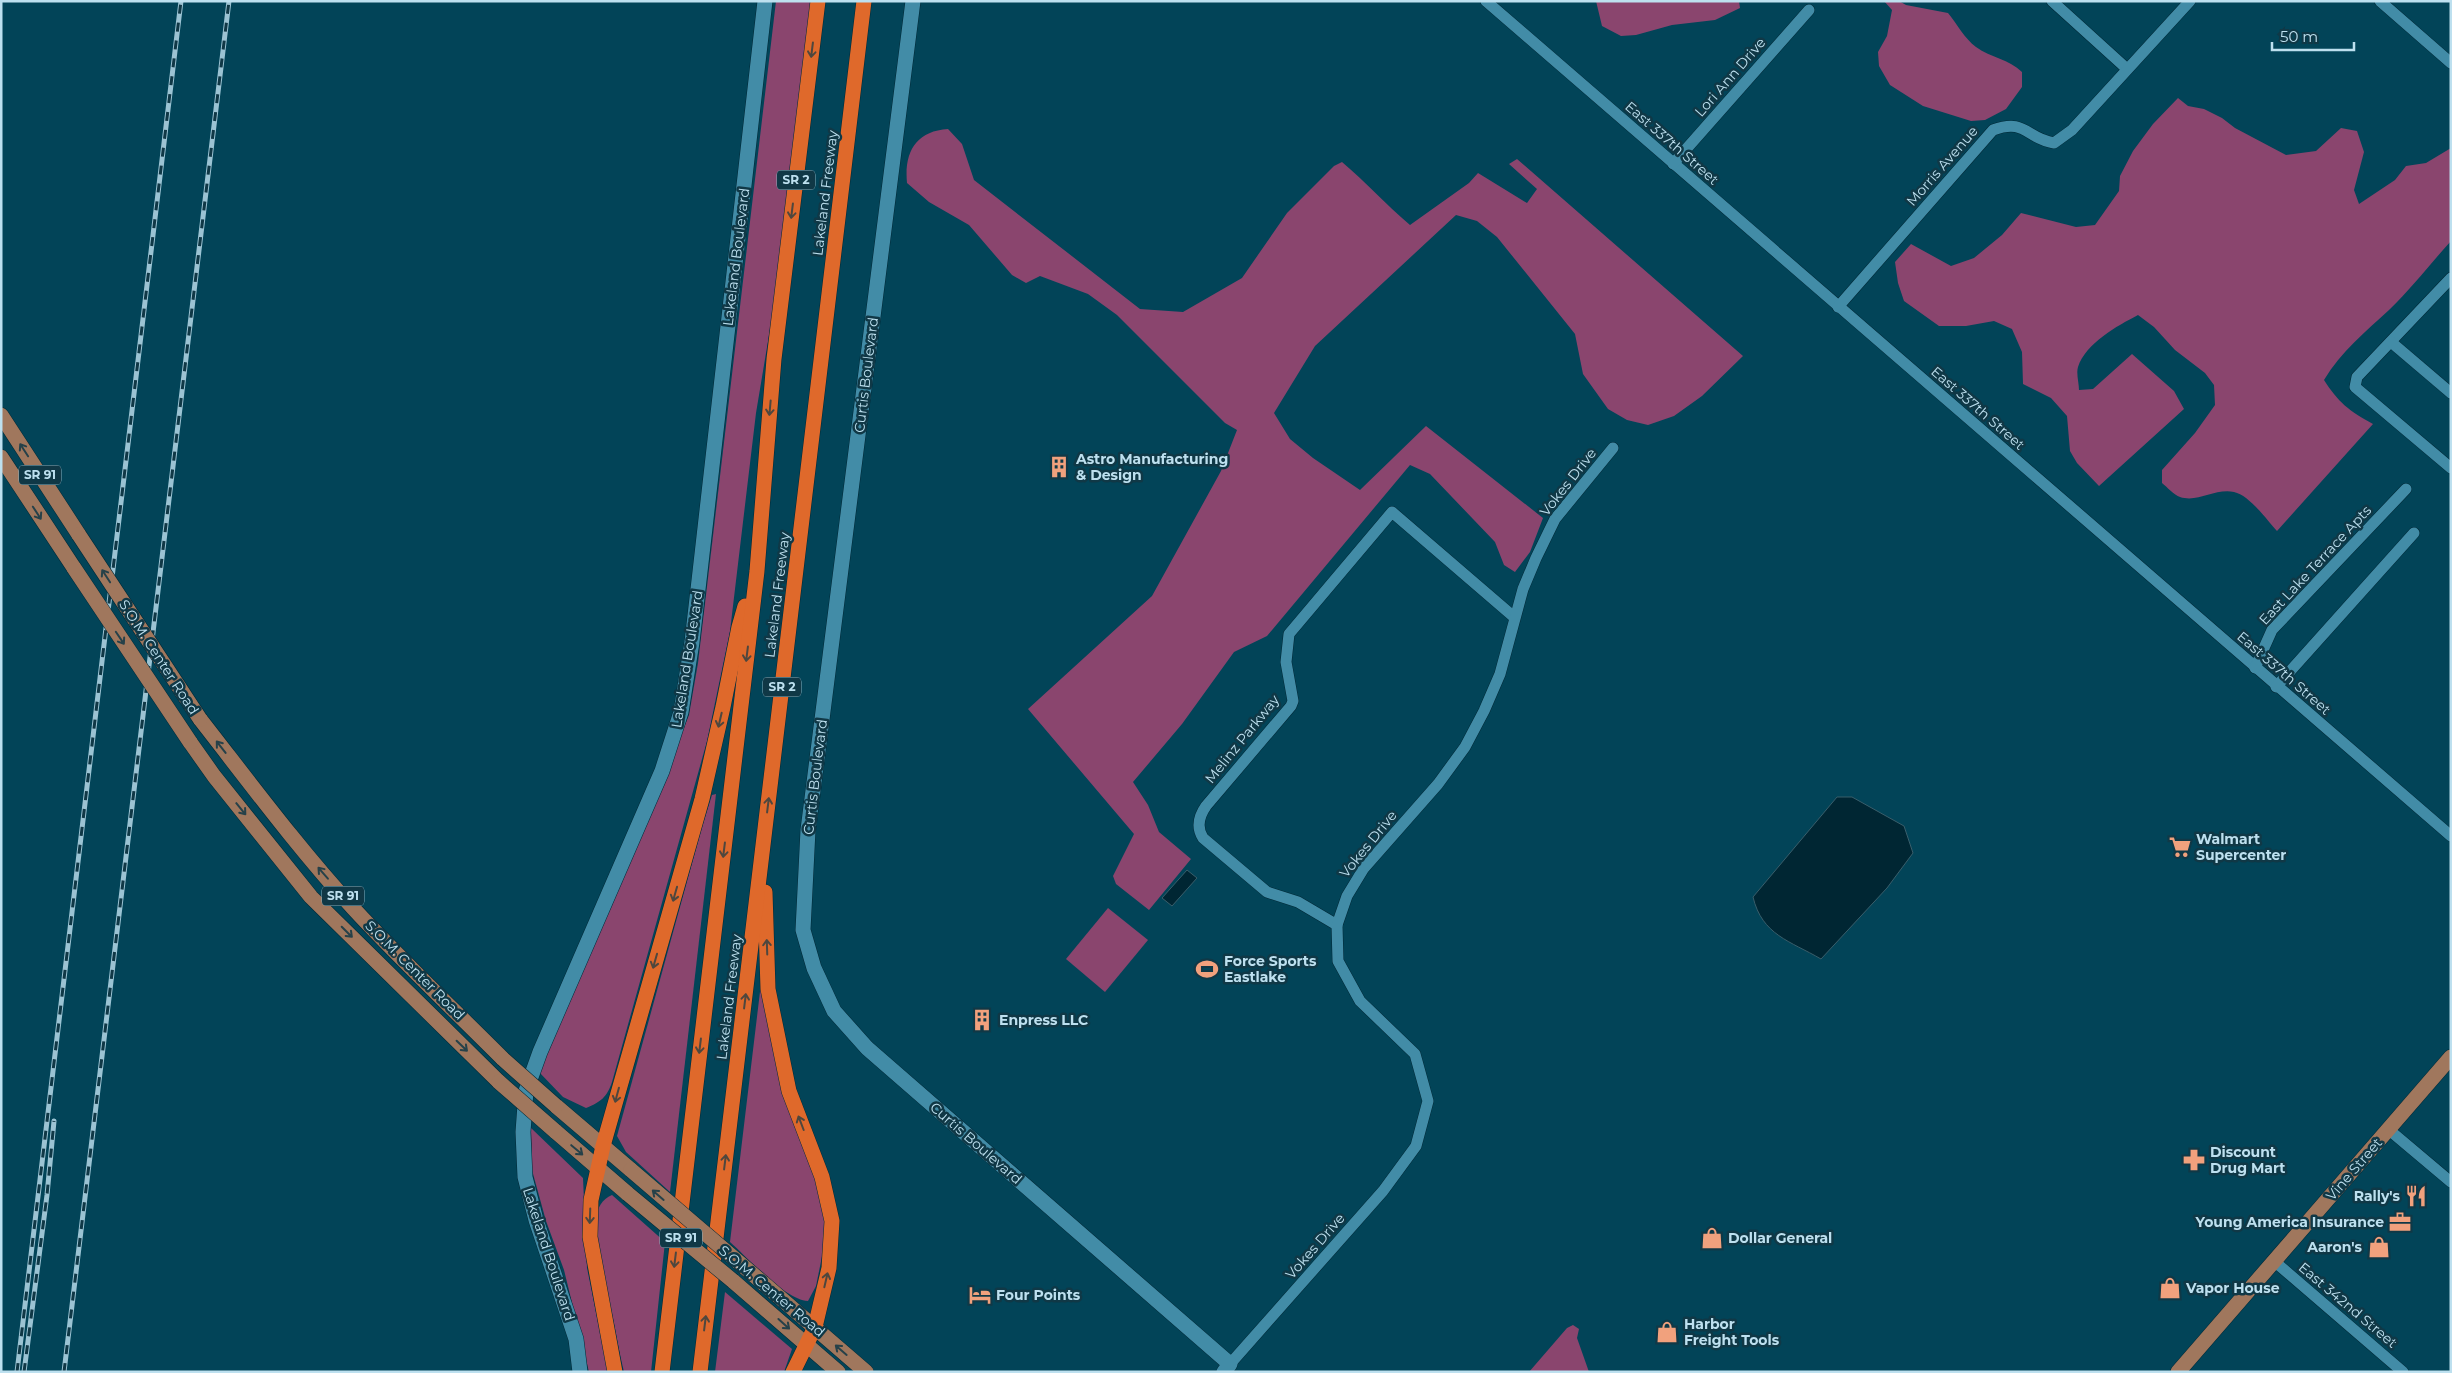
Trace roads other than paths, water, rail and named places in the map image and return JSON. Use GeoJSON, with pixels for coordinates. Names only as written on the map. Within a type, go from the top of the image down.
{"type":"FeatureCollection","features":[{"type":"Feature","properties":{"kind":"highway","name":"Lakeland Freeway"},"geometry":{"type":"LineString","coordinates":[[662,1372],[757,571],[774,359],[818,1]]}},
{"type":"Feature","properties":{"kind":"highway","name":"Lakeland Freeway"},"geometry":{"type":"LineString","coordinates":[[700,1372],[864,1]]}},
{"type":"Feature","properties":{"kind":"highway"},"geometry":{"type":"LineString","coordinates":[[615,1372],[590,1237],[591,1200],[603,1146],[702,798],[723,707],[738,628],[757,571]]}},
{"type":"Feature","properties":{"kind":"highway"},"geometry":{"type":"LineString","coordinates":[[764,840],[768,989],[789,1091],[822,1177],[832,1221],[829,1268],[816,1327],[793,1372]]}},
{"type":"Feature","properties":{"kind":"main road","name":"S.O.M. Center Road"},"geometry":{"type":"LineString","coordinates":[[1,415],[200,719],[300,847],[353,908],[504,1059],[556,1106],[763,1284],[816,1327],[866,1372]]}},
{"type":"Feature","properties":{"kind":"main road","name":"S.O.M. Center Road"},"geometry":{"type":"LineString","coordinates":[[1,457],[214,776],[312,897],[499,1082],[628,1194],[762,1305],[838,1372]]}},
{"type":"Feature","properties":{"kind":"main road","name":"Vine Street"},"geometry":{"type":"LineString","coordinates":[[2178,1372],[2451,1057]]}},
{"type":"Feature","properties":{"kind":"street","name":"Lakeland Boulevard"},"geometry":{"type":"LineString","coordinates":[[580,1372],[576,1339],[536,1220],[525,1177],[523,1132],[526,1092],[544,1043],[662,771],[681,712],[693,634],[766,1]]}},
{"type":"Feature","properties":{"kind":"street","name":"Curtis Boulevard"},"geometry":{"type":"LineString","coordinates":[[913,1],[808,830],[804,930],[814,968],[834,1010],[867,1048],[1227,1368]]}},
{"type":"Feature","properties":{"kind":"street","name":"East 337th Street"},"geometry":{"type":"LineString","coordinates":[[1486,1],[2451,836]]}},
{"type":"Feature","properties":{"kind":"street"},"geometry":{"type":"LineString","coordinates":[[2052,1],[2126,68]]}},
{"type":"Feature","properties":{"kind":"street","name":"Morris Avenue"},"geometry":{"type":"LineString","coordinates":[[1838,306],[1992,130],[2008,125],[2021,127],[2041,141],[2054,143],[2072,130],[2126,68],[2190,1]]}},
{"type":"Feature","properties":{"kind":"street"},"geometry":{"type":"LineString","coordinates":[[2380,1],[2451,63]]}},
{"type":"Feature","properties":{"kind":"street","name":"Lori Ann Drive"},"geometry":{"type":"LineString","coordinates":[[1674,164],[1809,10]]}},
{"type":"Feature","properties":{"kind":"street"},"geometry":{"type":"LineString","coordinates":[[2451,278],[2446,291],[2391,342],[2357,377],[2355,387],[2451,468]]}},
{"type":"Feature","properties":{"kind":"street"},"geometry":{"type":"LineString","coordinates":[[2391,342],[2451,394]]}},
{"type":"Feature","properties":{"kind":"street","name":"Vokes Drive"},"geometry":{"type":"LineString","coordinates":[[1227,1368],[1383,1191],[1416,1146],[1428,1101],[1415,1054],[1360,1001],[1338,961],[1337,925],[1347,896],[1364,868],[1438,784],[1465,747],[1484,711],[1500,674],[1514,617],[1534,561],[1555,519],[1613,448]]}},
{"type":"Feature","properties":{"kind":"street","name":"East Lake Terrace Apts"},"geometry":{"type":"LineString","coordinates":[[2255,668],[2272,630],[2406,489]]}},
{"type":"Feature","properties":{"kind":"street","name":"Melinz Parkway"},"geometry":{"type":"LineString","coordinates":[[1337,925],[1298,902],[1266,892],[1203,838],[1199,830],[1200,816],[1206,806],[1291,706],[1293,701],[1286,662],[1289,634],[1392,512],[1514,617]]}},
{"type":"Feature","properties":{"kind":"street"},"geometry":{"type":"LineString","coordinates":[[2276,686],[2414,533]]}},
{"type":"Feature","properties":{"kind":"street"},"geometry":{"type":"LineString","coordinates":[[2388,1129],[2451,1182]]}},
{"type":"Feature","properties":{"kind":"street","name":"East 342nd Street"},"geometry":{"type":"LineString","coordinates":[[2274,1261],[2403,1372]]}},
{"type":"Feature","properties":{"kind":"water"},"geometry":{"type":"Polygon","coordinates":[[[1837,797],[1852,797],[1904,826],[1913,853],[1887,888],[1821,959],[1770,929],[1757,910],[1753,897],[1837,797]]]}},
{"type":"Feature","properties":{"kind":"water"},"geometry":{"type":"Polygon","coordinates":[[[1187,870],[1197,878],[1172,906],[1162,898],[1187,870]]]}},
{"type":"Feature","properties":{"kind":"railway"},"geometry":{"type":"LineString","coordinates":[[17,1372],[181,1]]}},
{"type":"Feature","properties":{"kind":"railway"},"geometry":{"type":"LineString","coordinates":[[64,1372],[229,1]]}},
{"type":"Feature","properties":{"kind":"railway"},"geometry":{"type":"LineString","coordinates":[[24,1372],[47,1195],[54,1121]]}},
{"type":"Feature","properties":{"kind":"place","name":"Astro Manufacturing & Design"},"geometry":{"type":"Point","coordinates":[1059,467]}},
{"type":"Feature","properties":{"kind":"place","name":"Walmart Supercenter"},"geometry":{"type":"Point","coordinates":[2180,847]}},
{"type":"Feature","properties":{"kind":"place","name":"Force Sports Eastlake"},"geometry":{"type":"Point","coordinates":[1207,969]}},
{"type":"Feature","properties":{"kind":"place","name":"Enpress LLC"},"geometry":{"type":"Point","coordinates":[982,1020]}},
{"type":"Feature","properties":{"kind":"place","name":"Discount Drug Mart"},"geometry":{"type":"Point","coordinates":[2194,1160]}},
{"type":"Feature","properties":{"kind":"place","name":"Rally's"},"geometry":{"type":"Point","coordinates":[2416,1196]}},
{"type":"Feature","properties":{"kind":"place","name":"Young America Insurance"},"geometry":{"type":"Point","coordinates":[2400,1222]}},
{"type":"Feature","properties":{"kind":"place","name":"Dollar General"},"geometry":{"type":"Point","coordinates":[1712,1238]}},
{"type":"Feature","properties":{"kind":"place","name":"Aaron's"},"geometry":{"type":"Point","coordinates":[2379,1247]}},
{"type":"Feature","properties":{"kind":"place","name":"Vapor House"},"geometry":{"type":"Point","coordinates":[2170,1288]}},
{"type":"Feature","properties":{"kind":"place","name":"Four Points"},"geometry":{"type":"Point","coordinates":[980,1295]}},
{"type":"Feature","properties":{"kind":"place","name":"Harbor Freight Tools"},"geometry":{"type":"Point","coordinates":[1667,1332]}}]}
